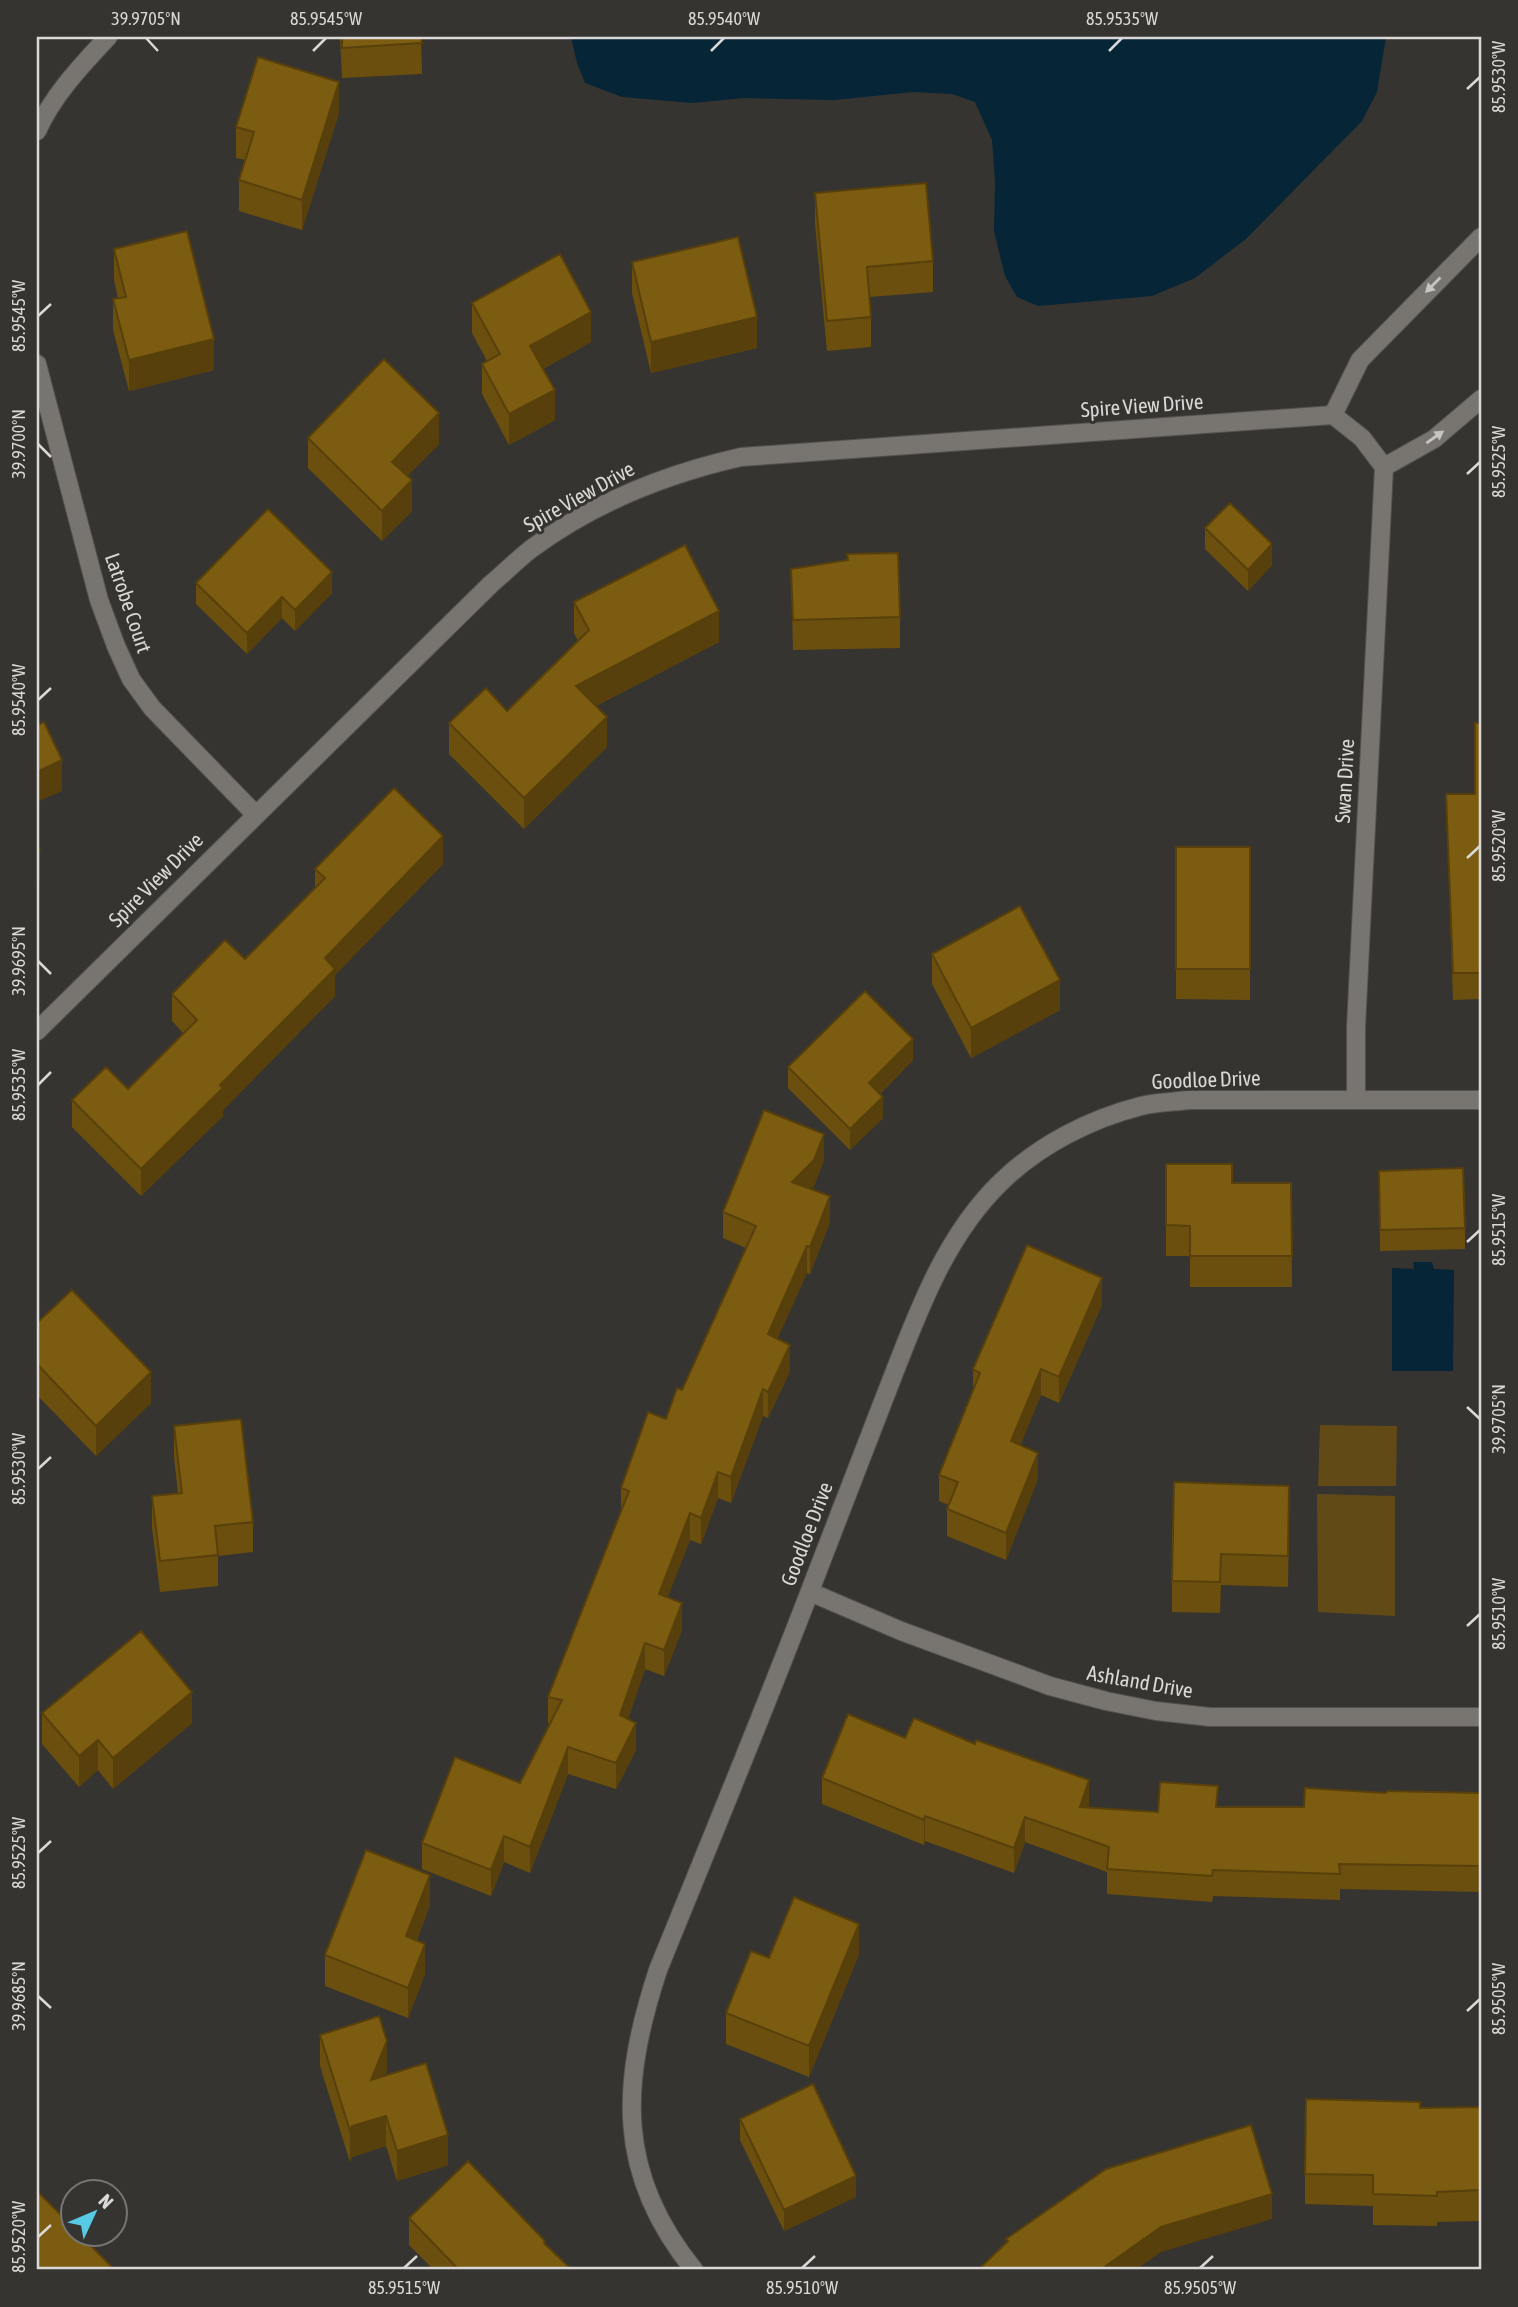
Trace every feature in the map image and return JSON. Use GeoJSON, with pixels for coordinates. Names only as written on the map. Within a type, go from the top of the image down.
{"type":"FeatureCollection","features":[{"type":"Feature","properties":{"kind":"street"},"geometry":{"type":"LineString","coordinates":[[37,131],[45,113],[68,82],[108,37]]}},
{"type":"Feature","properties":{"kind":"street"},"geometry":{"type":"LineString","coordinates":[[1481,237],[1360,360],[1333,415],[1362,438],[1384,467],[1434,439],[1481,399]]}},
{"type":"Feature","properties":{"kind":"street","name":"Latrobe Court"},"geometry":{"type":"LineString","coordinates":[[37,364],[99,600],[131,679],[152,708],[256,814]]}},
{"type":"Feature","properties":{"kind":"street","name":"Spire View Drive"},"geometry":{"type":"LineString","coordinates":[[37,1031],[491,584],[531,549],[617,499],[677,473],[741,457],[1333,415]]}},
{"type":"Feature","properties":{"kind":"street","name":"Swan Drive"},"geometry":{"type":"LineString","coordinates":[[1356,1098],[1357,1013],[1384,467]]}},
{"type":"Feature","properties":{"kind":"street","name":"Goodloe Drive"},"geometry":{"type":"LineString","coordinates":[[694,2270],[660,2220],[640,2170],[630,2109],[634,2068],[646,2008],[658,1970],[918,1312],[951,1246],[973,1213],[1028,1157],[1065,1135],[1142,1105],[1189,1100],[1481,1100]]}},
{"type":"Feature","properties":{"kind":"street","name":"Ashland Drive"},"geometry":{"type":"LineString","coordinates":[[810,1591],[901,1632],[1050,1686],[1106,1702],[1210,1717],[1481,1717]]}},
{"type":"Feature","properties":{"kind":"shaded area"},"geometry":{"type":"Polygon","coordinates":[[[1320,1425],[1397,1426],[1396,1486],[1318,1486],[1320,1425]]]}},
{"type":"Feature","properties":{"kind":"shaded area"},"geometry":{"type":"Polygon","coordinates":[[[1317,1494],[1395,1496],[1395,1616],[1318,1612],[1317,1494]]]}},
{"type":"Feature","properties":{"kind":"water"},"geometry":{"type":"Polygon","coordinates":[[[571,37],[1386,37],[1377,92],[1362,121],[1246,239],[1195,278],[1152,296],[1038,306],[1017,297],[1005,276],[994,231],[992,140],[975,102],[952,94],[913,92],[835,100],[745,98],[692,103],[622,97],[585,83],[571,37]]]}},
{"type":"Feature","properties":{"kind":"water"},"geometry":{"type":"Polygon","coordinates":[[[1413,1262],[1432,1262],[1434,1269],[1454,1270],[1453,1371],[1392,1371],[1392,1268],[1414,1269],[1413,1262]]]}},
{"type":"Feature","properties":{"kind":"building"},"geometry":{"type":"Polygon","coordinates":[[[342,37],[421,37],[422,43],[342,48],[342,37]]]}},
{"type":"Feature","properties":{"kind":"building"},"geometry":{"type":"Polygon","coordinates":[[[258,57],[339,82],[302,200],[239,180],[254,132],[236,127],[258,57]]]}},
{"type":"Feature","properties":{"kind":"building"},"geometry":{"type":"Polygon","coordinates":[[[926,183],[933,261],[867,267],[871,317],[827,321],[815,193],[926,183]]]}},
{"type":"Feature","properties":{"kind":"building"},"geometry":{"type":"Polygon","coordinates":[[[187,231],[214,339],[129,360],[113,299],[126,297],[114,249],[187,231]]]}},
{"type":"Feature","properties":{"kind":"building"},"geometry":{"type":"Polygon","coordinates":[[[738,237],[757,317],[651,342],[632,262],[738,237]]]}},
{"type":"Feature","properties":{"kind":"building"},"geometry":{"type":"Polygon","coordinates":[[[560,254],[591,312],[530,346],[555,390],[509,414],[482,364],[500,354],[472,303],[560,254]]]}},
{"type":"Feature","properties":{"kind":"building"},"geometry":{"type":"Polygon","coordinates":[[[384,359],[439,413],[392,462],[412,480],[382,511],[308,438],[384,359]]]}},
{"type":"Feature","properties":{"kind":"building"},"geometry":{"type":"Polygon","coordinates":[[[1230,503],[1272,544],[1248,570],[1205,528],[1230,503]]]}},
{"type":"Feature","properties":{"kind":"building"},"geometry":{"type":"Polygon","coordinates":[[[268,509],[332,572],[295,610],[282,597],[247,633],[196,583],[268,509]]]}},
{"type":"Feature","properties":{"kind":"building"},"geometry":{"type":"Polygon","coordinates":[[[685,545],[719,611],[576,686],[607,717],[524,798],[449,723],[486,688],[507,711],[589,630],[574,602],[685,545]]]}},
{"type":"Feature","properties":{"kind":"building"},"geometry":{"type":"Polygon","coordinates":[[[898,553],[900,617],[793,620],[791,569],[848,560],[847,554],[898,553]]]}},
{"type":"Feature","properties":{"kind":"building"},"geometry":{"type":"Polygon","coordinates":[[[44,722],[62,760],[37,772],[37,725],[44,722]]]}},
{"type":"Feature","properties":{"kind":"building"},"geometry":{"type":"Polygon","coordinates":[[[1475,723],[1481,723],[1481,973],[1453,973],[1446,794],[1475,794],[1475,723]]]}},
{"type":"Feature","properties":{"kind":"building"},"geometry":{"type":"Polygon","coordinates":[[[394,788],[443,836],[325,958],[335,969],[220,1085],[223,1088],[141,1169],[72,1100],[106,1067],[128,1089],[197,1020],[172,994],[225,940],[245,959],[325,878],[315,869],[394,788]]]}},
{"type":"Feature","properties":{"kind":"building"},"geometry":{"type":"Polygon","coordinates":[[[1176,847],[1250,847],[1250,969],[1176,969],[1176,847]]]}},
{"type":"Feature","properties":{"kind":"building"},"geometry":{"type":"Polygon","coordinates":[[[1020,906],[1060,980],[971,1028],[932,954],[1020,906]]]}},
{"type":"Feature","properties":{"kind":"building"},"geometry":{"type":"Polygon","coordinates":[[[865,991],[913,1039],[869,1083],[883,1097],[850,1129],[788,1067],[865,991]]]}},
{"type":"Feature","properties":{"kind":"building"},"geometry":{"type":"Polygon","coordinates":[[[764,1110],[824,1134],[814,1160],[792,1182],[830,1196],[810,1247],[807,1246],[768,1334],[790,1345],[768,1392],[763,1389],[731,1477],[718,1472],[701,1518],[690,1513],[659,1594],[682,1603],[664,1650],[645,1643],[620,1715],[636,1723],[616,1763],[568,1747],[530,1847],[504,1836],[491,1870],[422,1843],[455,1757],[520,1783],[562,1700],[548,1697],[629,1491],[621,1488],[648,1412],[666,1419],[677,1388],[682,1390],[756,1226],[723,1212],[764,1110]]]}},
{"type":"Feature","properties":{"kind":"building"},"geometry":{"type":"Polygon","coordinates":[[[1166,1164],[1232,1164],[1232,1183],[1291,1183],[1292,1256],[1190,1256],[1190,1226],[1166,1225],[1166,1164]]]}},
{"type":"Feature","properties":{"kind":"building"},"geometry":{"type":"Polygon","coordinates":[[[1463,1168],[1465,1228],[1380,1230],[1379,1171],[1463,1168]]]}},
{"type":"Feature","properties":{"kind":"building"},"geometry":{"type":"Polygon","coordinates":[[[1027,1245],[1102,1278],[1059,1377],[1041,1369],[1011,1441],[1038,1453],[1006,1533],[947,1509],[958,1482],[939,1475],[980,1373],[973,1369],[1027,1245]]]}},
{"type":"Feature","properties":{"kind":"building"},"geometry":{"type":"Polygon","coordinates":[[[72,1290],[151,1372],[96,1426],[37,1364],[37,1323],[72,1290]]]}},
{"type":"Feature","properties":{"kind":"building"},"geometry":{"type":"Polygon","coordinates":[[[241,1419],[253,1522],[215,1526],[218,1555],[160,1561],[152,1496],[182,1493],[174,1426],[241,1419]]]}},
{"type":"Feature","properties":{"kind":"building"},"geometry":{"type":"Polygon","coordinates":[[[1174,1482],[1289,1486],[1288,1556],[1221,1554],[1220,1582],[1172,1581],[1174,1482]]]}},
{"type":"Feature","properties":{"kind":"building"},"geometry":{"type":"Polygon","coordinates":[[[141,1631],[192,1692],[113,1758],[98,1740],[79,1756],[42,1713],[141,1631]]]}},
{"type":"Feature","properties":{"kind":"building"},"geometry":{"type":"Polygon","coordinates":[[[848,1714],[905,1738],[914,1718],[975,1744],[976,1740],[1089,1780],[1080,1807],[1158,1812],[1160,1782],[1218,1786],[1216,1807],[1304,1807],[1305,1788],[1386,1793],[1481,1793],[1481,1866],[1339,1864],[1340,1874],[1213,1870],[1212,1876],[1107,1869],[1109,1847],[1025,1817],[1014,1848],[925,1816],[924,1820],[822,1778],[848,1714]]]}},
{"type":"Feature","properties":{"kind":"building"},"geometry":{"type":"Polygon","coordinates":[[[366,1850],[430,1875],[406,1936],[425,1944],[408,1988],[325,1955],[366,1850]]]}},
{"type":"Feature","properties":{"kind":"building"},"geometry":{"type":"Polygon","coordinates":[[[794,1897],[859,1924],[809,2046],[726,2013],[751,1951],[769,1958],[794,1897]]]}},
{"type":"Feature","properties":{"kind":"building"},"geometry":{"type":"Polygon","coordinates":[[[379,2016],[387,2041],[371,2080],[426,2063],[448,2135],[397,2151],[386,2116],[352,2126],[350,2131],[320,2035],[379,2016]]]}},
{"type":"Feature","properties":{"kind":"building"},"geometry":{"type":"Polygon","coordinates":[[[813,2084],[856,2176],[784,2210],[740,2119],[813,2084]]]}},
{"type":"Feature","properties":{"kind":"building"},"geometry":{"type":"Polygon","coordinates":[[[1306,2099],[1420,2102],[1420,2108],[1481,2107],[1481,2190],[1437,2192],[1437,2196],[1373,2194],[1373,2175],[1305,2174],[1306,2099]]]}},
{"type":"Feature","properties":{"kind":"building"},"geometry":{"type":"Polygon","coordinates":[[[1251,2125],[1272,2194],[1161,2227],[1100,2270],[978,2270],[1008,2241],[1006,2239],[1106,2169],[1251,2125]]]}},
{"type":"Feature","properties":{"kind":"building"},"geometry":{"type":"Polygon","coordinates":[[[468,2161],[572,2270],[459,2270],[409,2218],[468,2161]]]}},
{"type":"Feature","properties":{"kind":"building"},"geometry":{"type":"Polygon","coordinates":[[[37,2191],[60,2214],[60,2248],[93,2248],[115,2270],[37,2270],[37,2191]]]}}]}
